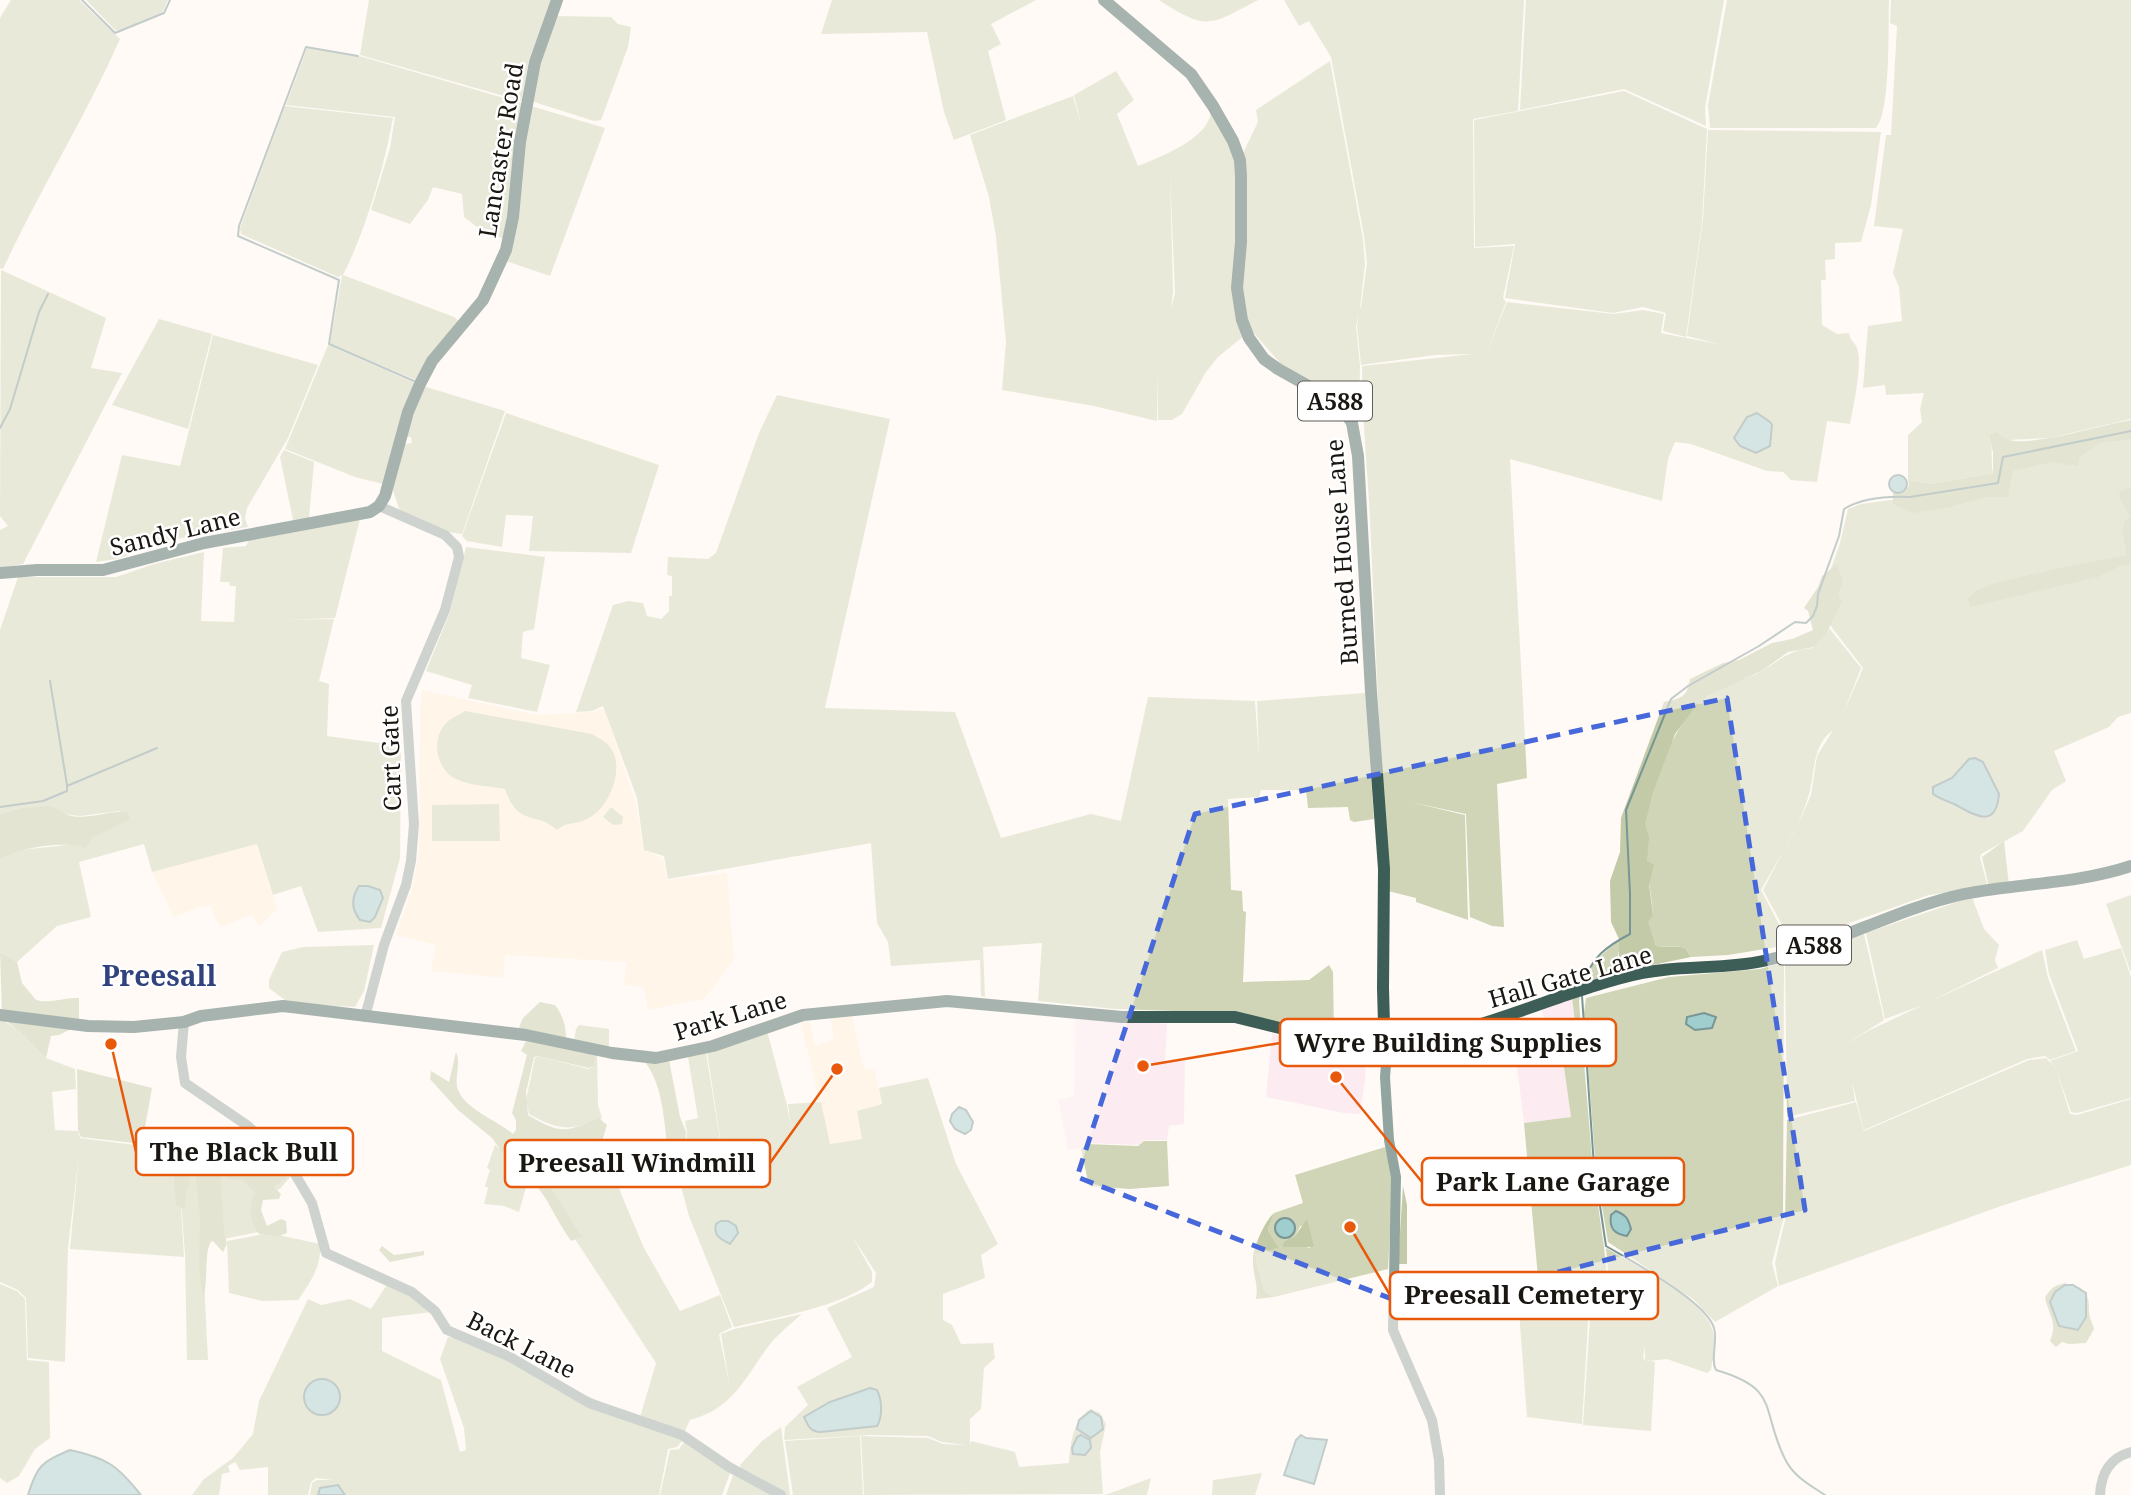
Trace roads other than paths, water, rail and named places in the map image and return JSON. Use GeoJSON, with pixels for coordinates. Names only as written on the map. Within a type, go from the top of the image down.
{"type":"FeatureCollection","features":[{"type":"Feature","properties":{"kind":"main road","name":"Lancaster Road"},"geometry":{"type":"LineString","coordinates":[[379,506],[385,496],[408,412],[420,384],[432,361],[483,300],[506,250],[513,217],[520,142],[535,62],[557,0]]}},
{"type":"Feature","properties":{"kind":"main road","name":"Burned House Lane"},"geometry":{"type":"LineString","coordinates":[[1104,0],[1191,74],[1237,149],[1241,177],[1241,242],[1237,288],[1241,320],[1250,338],[1264,359],[1335,401],[1352,423],[1358,456],[1383,847],[1384,1012],[1388,1040]]}},
{"type":"Feature","properties":{"kind":"main road","name":"Sandy Lane"},"geometry":{"type":"LineString","coordinates":[[0,573],[103,570],[194,545],[370,512],[379,506]]}},
{"type":"Feature","properties":{"kind":"main road","name":"Hall Gate Lane"},"geometry":{"type":"LineString","coordinates":[[1388,1040],[1398,1043],[1461,1030],[1582,990],[1661,970],[1761,961],[1807,948],[1935,901],[1979,891],[2105,875],[2131,866]]}},
{"type":"Feature","properties":{"kind":"main road","name":"Park Lane"},"geometry":{"type":"LineString","coordinates":[[0,1015],[88,1026],[134,1027],[283,1006],[526,1035],[612,1054],[656,1058],[713,1046],[803,1015],[947,1001],[1122,1017],[1235,1017],[1353,1046],[1376,1047],[1388,1040]]}},
{"type":"Feature","properties":{"kind":"street","name":"Cart Gate"},"geometry":{"type":"LineString","coordinates":[[365,1017],[384,945],[406,885],[411,861],[414,824],[406,701],[445,610],[459,556],[457,547],[445,535],[379,506]]}},
{"type":"Feature","properties":{"kind":"street","name":"Back Lane"},"geometry":{"type":"LineString","coordinates":[[184,1022],[181,1057],[185,1083],[248,1126],[292,1169],[312,1203],[326,1253],[412,1293],[435,1311],[447,1330],[510,1357],[589,1403],[682,1435],[729,1467],[781,1495]]}},
{"type":"Feature","properties":{"kind":"street"},"geometry":{"type":"LineString","coordinates":[[1388,1040],[1385,1077],[1389,1140],[1396,1177],[1393,1330],[1432,1420],[1439,1460],[1440,1495]]}},
{"type":"Feature","properties":{"kind":"street"},"geometry":{"type":"LineString","coordinates":[[2100,1495],[2101,1480],[2106,1469],[2112,1461],[2131,1451]]}},
{"type":"Feature","properties":{"kind":"water"},"geometry":{"type":"Polygon","coordinates":[[[1757,413],[1772,425],[1770,446],[1756,453],[1740,446],[1734,438],[1747,417],[1757,413]]]}},
{"type":"Feature","properties":{"kind":"water"},"geometry":{"type":"Polygon","coordinates":[[[1894,475],[1902,475],[1907,484],[1905,491],[1894,493],[1889,488],[1889,480],[1894,475]]]}},
{"type":"Feature","properties":{"kind":"water"},"geometry":{"type":"Polygon","coordinates":[[[1975,758],[1983,762],[1999,794],[1993,813],[1988,816],[1976,815],[1933,794],[1933,787],[1952,778],[1969,759],[1975,758]]]}},
{"type":"Feature","properties":{"kind":"water"},"geometry":{"type":"Polygon","coordinates":[[[359,886],[380,890],[383,898],[370,922],[360,920],[354,908],[353,899],[359,886]]]}},
{"type":"Feature","properties":{"kind":"water"},"geometry":{"type":"Polygon","coordinates":[[[1704,1013],[1716,1017],[1712,1028],[1695,1030],[1686,1024],[1687,1017],[1704,1013]]]}},
{"type":"Feature","properties":{"kind":"water"},"geometry":{"type":"Polygon","coordinates":[[[959,1107],[966,1110],[973,1122],[971,1130],[965,1134],[955,1129],[950,1121],[952,1114],[959,1107]]]}},
{"type":"Feature","properties":{"kind":"water"},"geometry":{"type":"Polygon","coordinates":[[[1616,1211],[1629,1222],[1631,1229],[1627,1236],[1619,1234],[1612,1227],[1611,1215],[1616,1211]]]}},
{"type":"Feature","properties":{"kind":"water"},"geometry":{"type":"Polygon","coordinates":[[[1281,1218],[1289,1218],[1295,1228],[1289,1238],[1281,1238],[1275,1232],[1275,1224],[1281,1218]]]}},
{"type":"Feature","properties":{"kind":"water"},"geometry":{"type":"Polygon","coordinates":[[[728,1221],[736,1226],[738,1233],[730,1244],[717,1234],[716,1224],[728,1221]]]}},
{"type":"Feature","properties":{"kind":"water"},"geometry":{"type":"Polygon","coordinates":[[[2065,1285],[2073,1285],[2086,1293],[2086,1317],[2078,1330],[2059,1326],[2050,1302],[2055,1292],[2065,1285]]]}},
{"type":"Feature","properties":{"kind":"water"},"geometry":{"type":"Polygon","coordinates":[[[322,1379],[334,1385],[340,1397],[334,1409],[322,1415],[310,1409],[304,1397],[310,1385],[322,1379]]]}},
{"type":"Feature","properties":{"kind":"water"},"geometry":{"type":"Polygon","coordinates":[[[870,1388],[877,1390],[880,1398],[881,1413],[877,1426],[821,1432],[808,1426],[804,1417],[830,1402],[870,1388]]]}},
{"type":"Feature","properties":{"kind":"water"},"geometry":{"type":"Polygon","coordinates":[[[1091,1411],[1101,1417],[1103,1429],[1091,1438],[1077,1429],[1079,1420],[1091,1411]]]}},
{"type":"Feature","properties":{"kind":"water"},"geometry":{"type":"Polygon","coordinates":[[[1081,1435],[1090,1440],[1091,1448],[1085,1455],[1073,1454],[1072,1448],[1077,1437],[1081,1435]]]}},
{"type":"Feature","properties":{"kind":"water"},"geometry":{"type":"Polygon","coordinates":[[[1301,1435],[1327,1440],[1314,1484],[1284,1475],[1296,1440],[1301,1435]]]}},
{"type":"Feature","properties":{"kind":"water"},"geometry":{"type":"Polygon","coordinates":[[[70,1450],[110,1464],[125,1476],[141,1495],[28,1495],[34,1477],[42,1466],[70,1450]]]}},
{"type":"Feature","properties":{"kind":"water"},"geometry":{"type":"Polygon","coordinates":[[[338,1485],[345,1495],[318,1495],[320,1488],[338,1485]]]}},
{"type":"Feature","properties":{"kind":"waterway"},"geometry":{"type":"LineString","coordinates":[[82,0],[115,33],[164,13],[170,0]]}},
{"type":"Feature","properties":{"kind":"waterway"},"geometry":{"type":"LineString","coordinates":[[358,56],[306,47],[239,226],[238,236],[339,280],[329,344],[414,381]]}},
{"type":"Feature","properties":{"kind":"waterway"},"geometry":{"type":"LineString","coordinates":[[0,428],[10,409],[39,312],[48,294]]}},
{"type":"Feature","properties":{"kind":"waterway"},"geometry":{"type":"LineString","coordinates":[[1584,984],[1595,960],[1614,943],[1630,934],[1626,810],[1671,699],[1795,622],[1806,623],[1813,616],[1839,536],[1844,509],[1876,498],[1910,497],[1998,483],[2003,457],[2131,431]]}},
{"type":"Feature","properties":{"kind":"waterway"},"geometry":{"type":"LineString","coordinates":[[50,681],[67,785]]}},
{"type":"Feature","properties":{"kind":"waterway"},"geometry":{"type":"LineString","coordinates":[[0,807],[43,801],[67,791],[67,786],[157,748]]}},
{"type":"Feature","properties":{"kind":"waterway"},"geometry":{"type":"LineString","coordinates":[[1582,996],[1594,1166],[1606,1246],[1666,1282],[1708,1317],[1715,1333],[1716,1370],[1737,1377],[1760,1393],[1788,1465],[1802,1480],[1825,1495]]}},
{"type":"Feature","properties":{"kind":"place","name":"The Black Bull"},"geometry":{"type":"Point","coordinates":[111,1044]}},
{"type":"Feature","properties":{"kind":"place","name":"Wyre Building Supplies"},"geometry":{"type":"Point","coordinates":[1143,1066]}},
{"type":"Feature","properties":{"kind":"place","name":"Preesall Windmill"},"geometry":{"type":"Point","coordinates":[837,1069]}},
{"type":"Feature","properties":{"kind":"place","name":"Park Lane Garage"},"geometry":{"type":"Point","coordinates":[1336,1077]}},
{"type":"Feature","properties":{"kind":"place","name":"Preesall Cemetery"},"geometry":{"type":"Point","coordinates":[1350,1227]}},
{"type":"Feature","properties":{"kind":"district","name":"Preesall"},"geometry":{"type":"Point","coordinates":[159,975]}}]}
